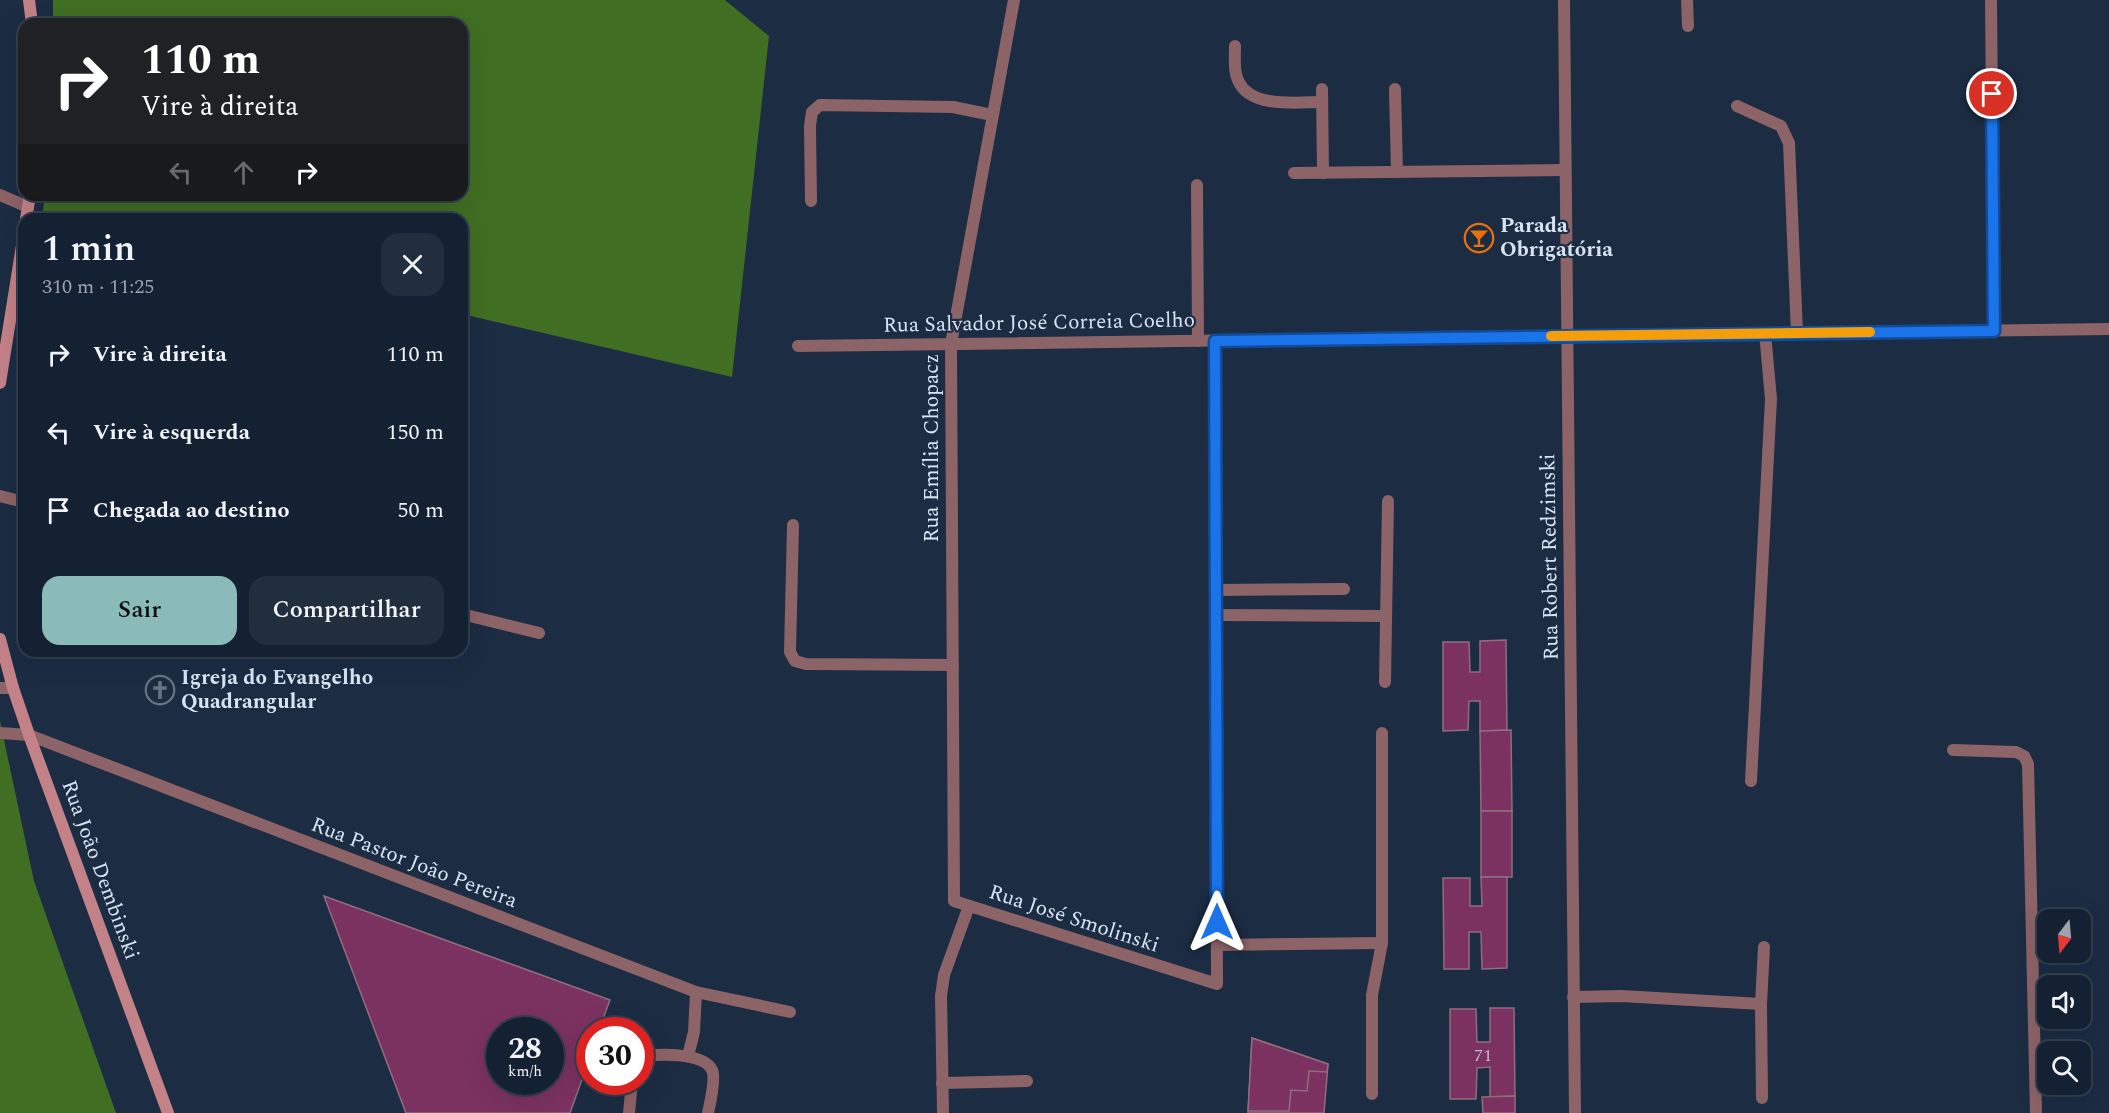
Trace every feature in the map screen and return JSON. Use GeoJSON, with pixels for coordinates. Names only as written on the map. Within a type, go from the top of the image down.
{"type":"FeatureCollection","features":[{"type":"Feature","properties":{"kind":"main road"},"geometry":{"type":"LineString","coordinates":[[29,0],[31,18]]}},
{"type":"Feature","properties":{"kind":"main road"},"geometry":{"type":"LineString","coordinates":[[0,383],[18,270]]}},
{"type":"Feature","properties":{"kind":"main road","name":"Rua João Dembinski"},"geometry":{"type":"LineString","coordinates":[[0,639],[29,735],[168,1113]]}},
{"type":"Feature","properties":{"kind":"street","name":"Rua Emília Chopacz"},"geometry":{"type":"LineString","coordinates":[[954,902],[951,344],[1014,0]]}},
{"type":"Feature","properties":{"kind":"street","name":"Rua Robert Redzimski"},"geometry":{"type":"LineString","coordinates":[[1564,0],[1575,1113]]}},
{"type":"Feature","properties":{"kind":"street"},"geometry":{"type":"LineString","coordinates":[[1688,0],[1688,26]]}},
{"type":"Feature","properties":{"kind":"street"},"geometry":{"type":"LineString","coordinates":[[1991,0],[1994,331]]}},
{"type":"Feature","properties":{"kind":"street"},"geometry":{"type":"LineString","coordinates":[[1235,46],[1236,76],[1248,93],[1267,102],[1322,102]]}},
{"type":"Feature","properties":{"kind":"street"},"geometry":{"type":"LineString","coordinates":[[1322,89],[1323,172]]}},
{"type":"Feature","properties":{"kind":"street"},"geometry":{"type":"LineString","coordinates":[[1395,89],[1397,172]]}},
{"type":"Feature","properties":{"kind":"street"},"geometry":{"type":"LineString","coordinates":[[811,201],[810,126],[812,112],[820,105],[953,107],[992,115]]}},
{"type":"Feature","properties":{"kind":"street"},"geometry":{"type":"LineString","coordinates":[[1737,106],[1781,126],[1789,143],[1797,333]]}},
{"type":"Feature","properties":{"kind":"street"},"geometry":{"type":"LineString","coordinates":[[1294,173],[1565,170]]}},
{"type":"Feature","properties":{"kind":"street"},"geometry":{"type":"LineString","coordinates":[[1197,185],[1198,340]]}},
{"type":"Feature","properties":{"kind":"street"},"geometry":{"type":"LineString","coordinates":[[0,195],[28,207]]}},
{"type":"Feature","properties":{"kind":"street","name":"Rua Salvador José Correia Coelho"},"geometry":{"type":"LineString","coordinates":[[798,346],[2109,329]]}},
{"type":"Feature","properties":{"kind":"street"},"geometry":{"type":"LineString","coordinates":[[1752,781],[1772,399],[1766,333]]}},
{"type":"Feature","properties":{"kind":"street"},"geometry":{"type":"LineString","coordinates":[[1215,341],[1217,945],[1382,943]]}},
{"type":"Feature","properties":{"kind":"street"},"geometry":{"type":"LineString","coordinates":[[0,496],[18,500]]}},
{"type":"Feature","properties":{"kind":"street"},"geometry":{"type":"LineString","coordinates":[[1385,682],[1388,501]]}},
{"type":"Feature","properties":{"kind":"street"},"geometry":{"type":"LineString","coordinates":[[793,525],[790,652],[795,662],[953,665]]}},
{"type":"Feature","properties":{"kind":"street"},"geometry":{"type":"LineString","coordinates":[[1216,590],[1344,589]]}},
{"type":"Feature","properties":{"kind":"street"},"geometry":{"type":"LineString","coordinates":[[1216,615],[1386,616]]}},
{"type":"Feature","properties":{"kind":"street"},"geometry":{"type":"LineString","coordinates":[[468,616],[538,633]]}},
{"type":"Feature","properties":{"kind":"street"},"geometry":{"type":"LineString","coordinates":[[0,687],[13,688]]}},
{"type":"Feature","properties":{"kind":"street","name":"Rua Pastor João Pereira"},"geometry":{"type":"LineString","coordinates":[[0,733],[29,735],[696,992],[790,1012]]}},
{"type":"Feature","properties":{"kind":"street"},"geometry":{"type":"LineString","coordinates":[[1372,1094],[1372,995],[1382,943],[1382,733]]}},
{"type":"Feature","properties":{"kind":"street"},"geometry":{"type":"LineString","coordinates":[[1953,750],[2016,752],[2024,756],[2028,764],[2037,1113]]}},
{"type":"Feature","properties":{"kind":"street","name":"Rua José Smolinski"},"geometry":{"type":"LineString","coordinates":[[954,902],[1217,984],[1217,945]]}},
{"type":"Feature","properties":{"kind":"street"},"geometry":{"type":"LineString","coordinates":[[943,1113],[940,996],[969,906]]}},
{"type":"Feature","properties":{"kind":"street"},"geometry":{"type":"LineString","coordinates":[[1762,1098],[1761,1004],[1764,947]]}},
{"type":"Feature","properties":{"kind":"street"},"geometry":{"type":"LineString","coordinates":[[688,1056],[694,1032],[696,992]]}},
{"type":"Feature","properties":{"kind":"street"},"geometry":{"type":"LineString","coordinates":[[1573,997],[1621,996],[1761,1004]]}},
{"type":"Feature","properties":{"kind":"street"},"geometry":{"type":"LineString","coordinates":[[654,1057],[688,1056],[708,1065],[714,1076],[708,1113]]}},
{"type":"Feature","properties":{"kind":"street"},"geometry":{"type":"LineString","coordinates":[[942,1083],[1027,1081]]}},
{"type":"Feature","properties":{"kind":"street"},"geometry":{"type":"LineString","coordinates":[[629,1113],[631,1095]]}},
{"type":"Feature","properties":{"kind":"green space"},"geometry":{"type":"Polygon","coordinates":[[[53,0],[725,0],[769,36],[732,377],[468,315],[468,213],[43,213],[44,201],[468,201],[468,18],[53,18],[53,0]]]}},
{"type":"Feature","properties":{"kind":"green space"},"geometry":{"type":"Polygon","coordinates":[[[0,721],[34,881],[116,1113],[0,1113],[0,721]]]}},
{"type":"Feature","properties":{"kind":"building"},"geometry":{"type":"Polygon","coordinates":[[[1506,640],[1507,730],[1480,731],[1480,701],[1469,701],[1468,730],[1443,731],[1443,642],[1469,642],[1470,672],[1480,672],[1480,641],[1506,640]]]}},
{"type":"Feature","properties":{"kind":"building"},"geometry":{"type":"Polygon","coordinates":[[[1511,730],[1512,811],[1481,811],[1480,731],[1511,730]]]}},
{"type":"Feature","properties":{"kind":"building"},"geometry":{"type":"Polygon","coordinates":[[[1481,811],[1512,811],[1512,877],[1481,877],[1481,811]]]}},
{"type":"Feature","properties":{"kind":"building"},"geometry":{"type":"Polygon","coordinates":[[[1481,877],[1507,877],[1507,968],[1482,969],[1481,932],[1469,932],[1469,969],[1444,969],[1443,878],[1470,878],[1470,906],[1482,906],[1481,877]]]}},
{"type":"Feature","properties":{"kind":"building"},"geometry":{"type":"Polygon","coordinates":[[[324,896],[610,1000],[604,1017],[576,1017],[576,1095],[570,1113],[406,1113],[324,896]]]}},
{"type":"Feature","properties":{"kind":"building"},"geometry":{"type":"Polygon","coordinates":[[[1490,1008],[1514,1008],[1515,1096],[1490,1097],[1490,1067],[1477,1068],[1476,1099],[1450,1099],[1450,1009],[1476,1009],[1477,1042],[1490,1042],[1490,1008]]]}},
{"type":"Feature","properties":{"kind":"building"},"geometry":{"type":"Polygon","coordinates":[[[1252,1038],[1328,1064],[1324,1113],[1248,1113],[1252,1038]]]}},
{"type":"Feature","properties":{"kind":"building"},"geometry":{"type":"Polygon","coordinates":[[[1252,1038],[1328,1064],[1327,1072],[1309,1071],[1307,1091],[1291,1090],[1289,1111],[1248,1111],[1252,1038]]]}},
{"type":"Feature","properties":{"kind":"building"},"geometry":{"type":"Polygon","coordinates":[[[1515,1096],[1515,1113],[1483,1113],[1482,1097],[1515,1096]]]}},
{"type":"Feature","properties":{"kind":"slow traffic"},"geometry":{"type":"LineString","coordinates":[[1551,336],[1870,332]]}},
{"type":"Feature","properties":{"kind":"place","name":"Parada Obrigatória"},"geometry":{"type":"Point","coordinates":[1479,238]}},
{"type":"Feature","properties":{"kind":"place","name":"Igreja do Evangelho Quadrangular"},"geometry":{"type":"Point","coordinates":[160,690]}},
{"type":"Feature","properties":{"kind":"route"},"geometry":{"type":"LineString","coordinates":[[1217,922],[1215,341],[1994,331],[1992,94]]}}]}
